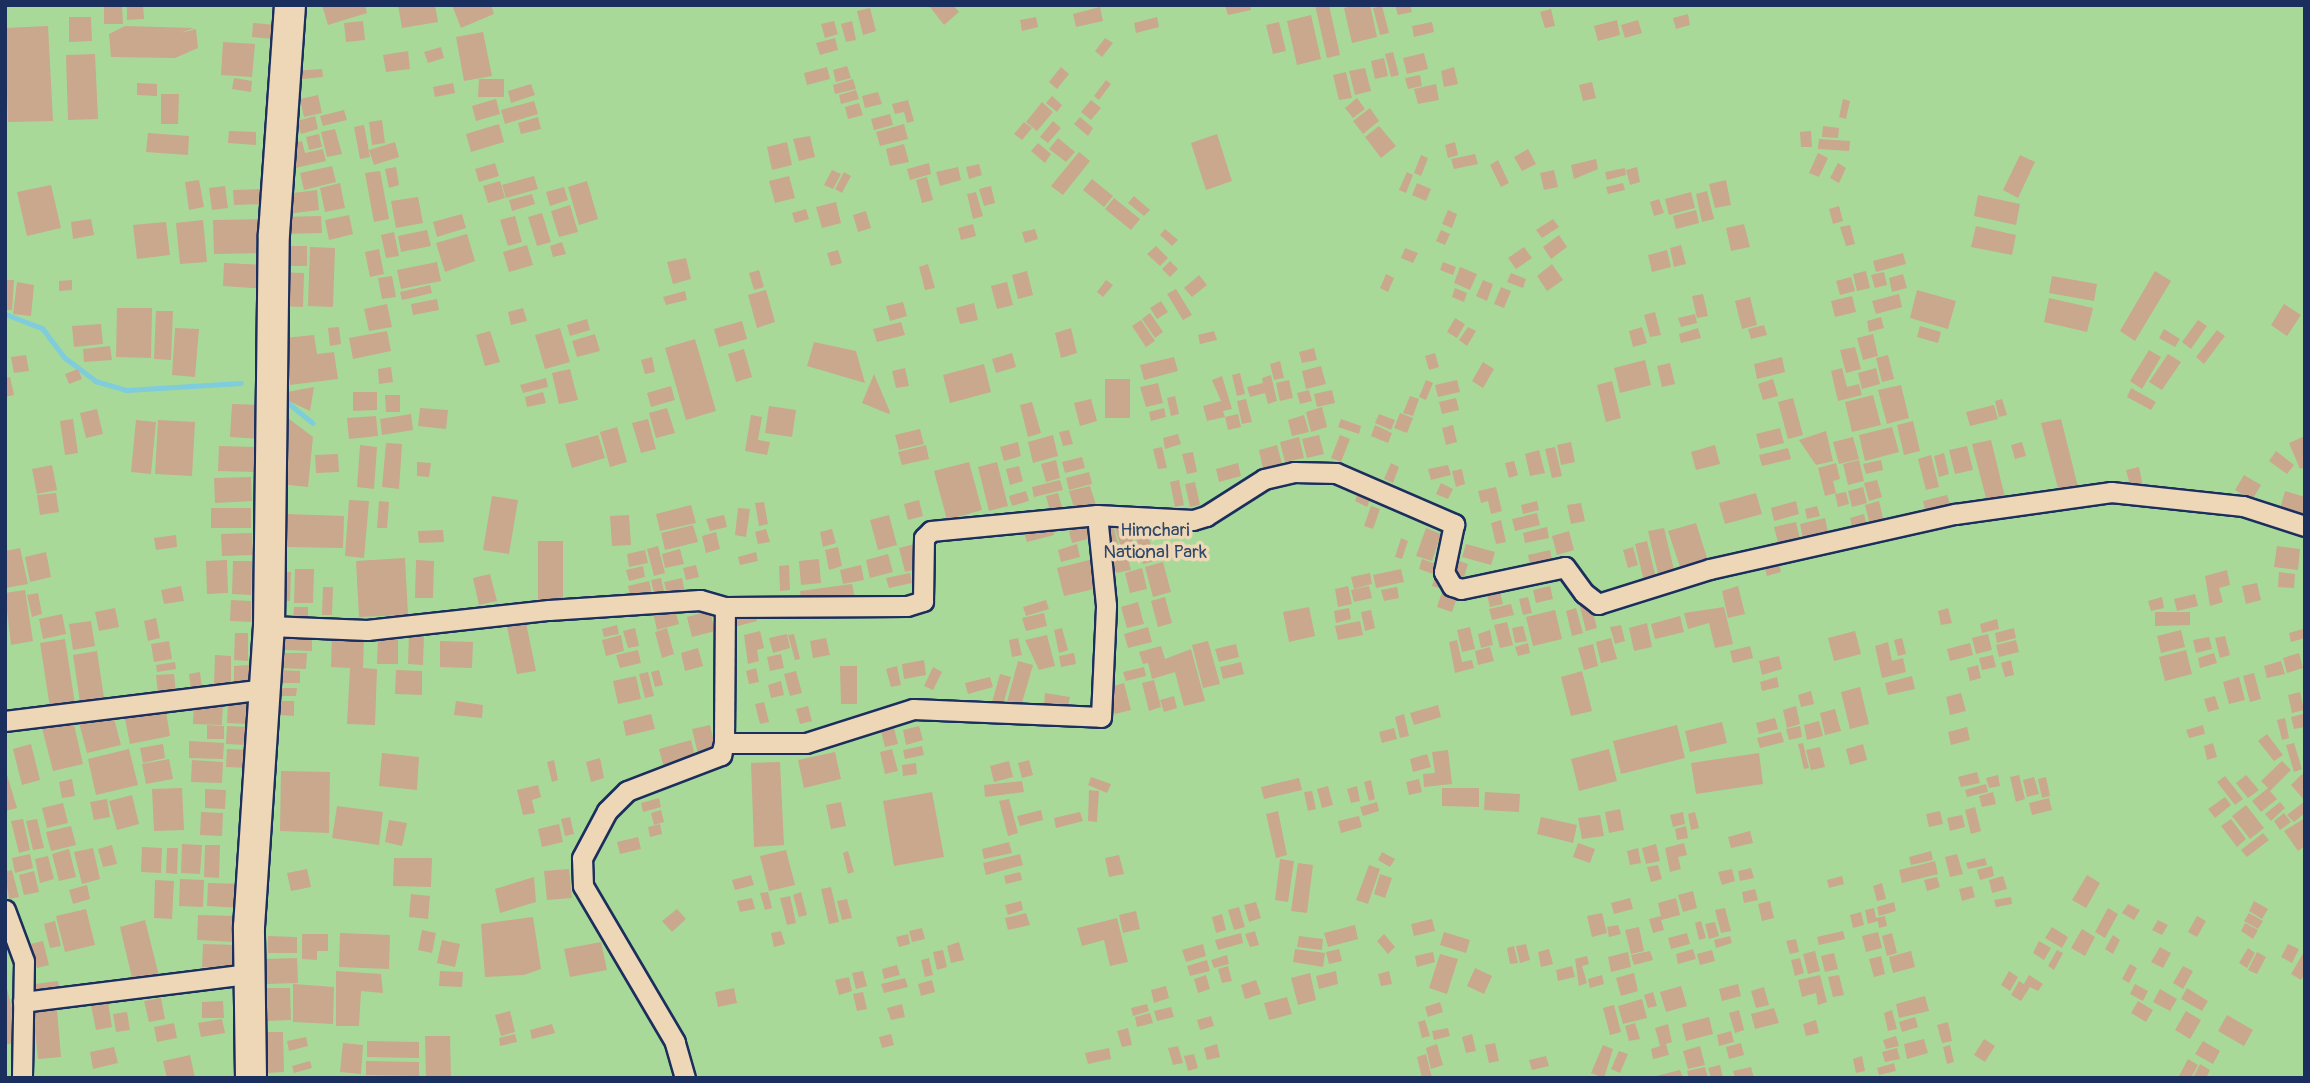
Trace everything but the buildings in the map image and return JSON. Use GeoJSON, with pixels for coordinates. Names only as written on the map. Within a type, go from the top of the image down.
{"type":"FeatureCollection","features":[{"type":"Feature","properties":{"kind":"main road"},"geometry":{"type":"LineString","coordinates":[[251,1078],[249,974],[269,626],[274,234],[290,5]]}},
{"type":"Feature","properties":{"kind":"street"},"geometry":{"type":"LineString","coordinates":[[269,626],[368,630],[549,610],[700,600],[725,607],[907,606],[923,601],[924,538],[931,531],[1097,515],[1193,520],[1206,516],[1279,474],[1336,474],[1454,524],[1444,572],[1452,586],[1461,589],[1565,567],[1584,593],[1598,604],[1710,569],[1955,514],[2111,492],[2243,506],[2305,526]]}},
{"type":"Feature","properties":{"kind":"street"},"geometry":{"type":"LineString","coordinates":[[724,743],[806,743],[913,709],[1101,717],[1106,605],[1097,515]]}},
{"type":"Feature","properties":{"kind":"street"},"geometry":{"type":"LineString","coordinates":[[685,1078],[675,1042],[583,886],[582,858],[607,811],[627,791],[720,755],[724,743],[725,607]]}},
{"type":"Feature","properties":{"kind":"street"},"geometry":{"type":"LineString","coordinates":[[5,720],[264,689]]}},
{"type":"Feature","properties":{"kind":"street"},"geometry":{"type":"LineString","coordinates":[[5,910],[24,961],[22,1078]]}},
{"type":"Feature","properties":{"kind":"street"},"geometry":{"type":"LineString","coordinates":[[23,1002],[249,974]]}},
{"type":"Feature","properties":{"kind":"green space","name":"Himchari National Park"},"geometry":{"type":"Polygon","coordinates":[[[5,5],[2305,5],[2305,1078],[5,1078],[5,5]]]}},
{"type":"Feature","properties":{"kind":"waterway"},"geometry":{"type":"LineString","coordinates":[[5,314],[42,328],[65,358],[95,381],[126,390],[241,383]]}},
{"type":"Feature","properties":{"kind":"waterway"},"geometry":{"type":"LineString","coordinates":[[283,399],[313,423]]}}]}
